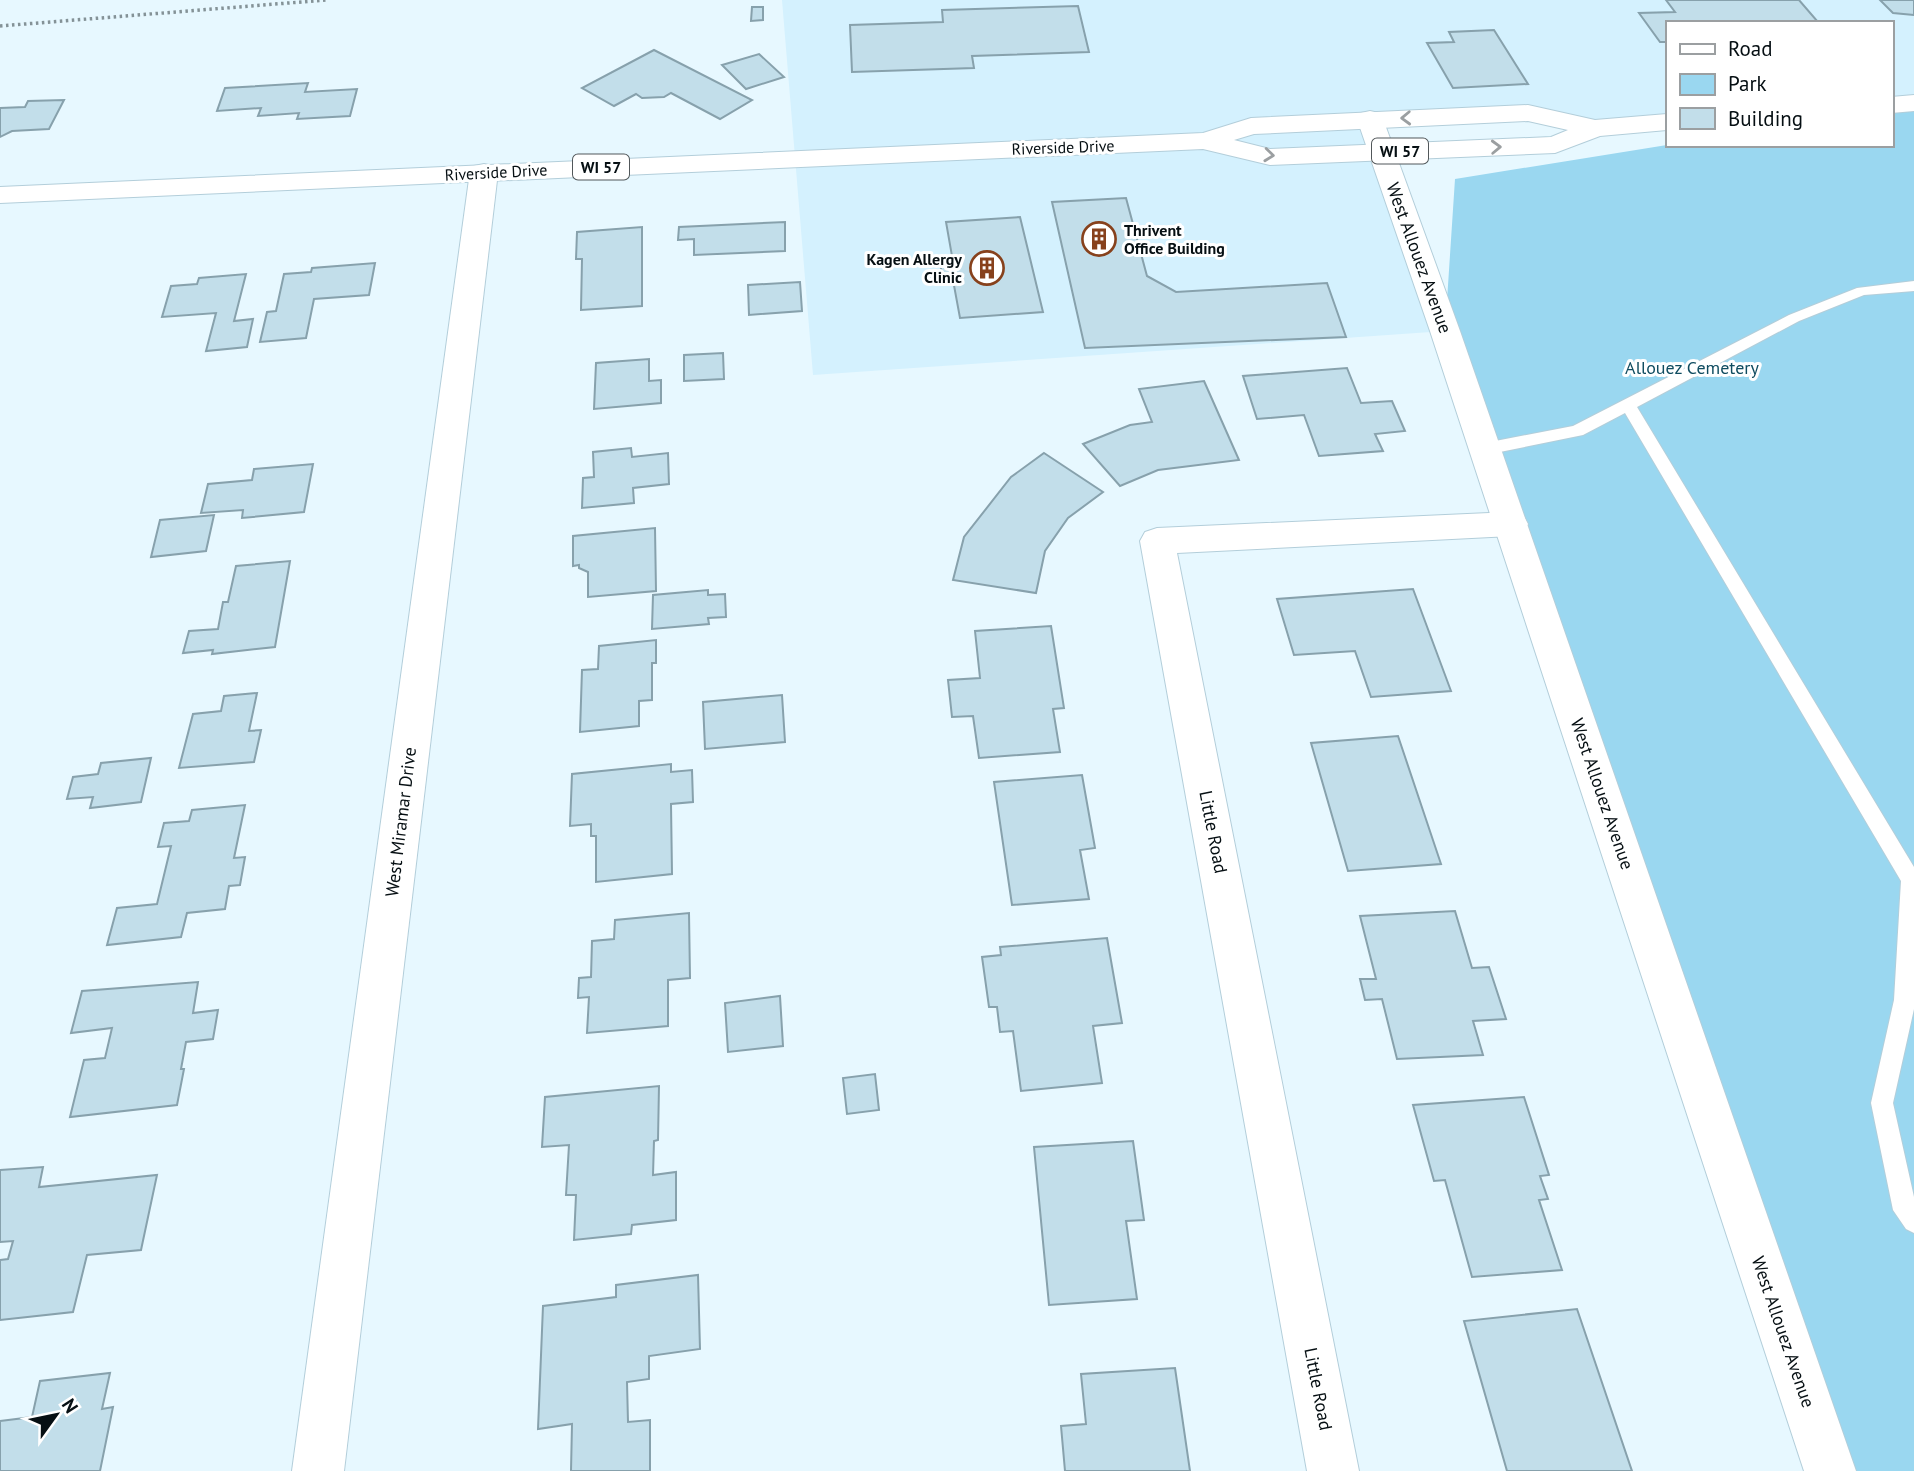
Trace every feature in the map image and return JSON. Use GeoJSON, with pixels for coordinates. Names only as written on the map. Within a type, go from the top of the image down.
{"type":"FeatureCollection","features":[{"type":"Feature","properties":{"kind":"street"},"geometry":{"type":"LineString","coordinates":[[1893,105],[1914,103]]}},
{"type":"Feature","properties":{"kind":"street","name":"Riverside Drive"},"geometry":{"type":"LineString","coordinates":[[0,195],[1203,141],[1251,126],[1370,119],[1528,113],[1595,128],[1666,122]]}},
{"type":"Feature","properties":{"kind":"street","name":"West Allouez Avenue"},"geometry":{"type":"LineString","coordinates":[[1370,119],[1511,524],[1830,1471]]}},
{"type":"Feature","properties":{"kind":"street","name":"Riverside Drive"},"geometry":{"type":"LineString","coordinates":[[1203,141],[1270,157],[1555,145],[1595,128]]}},
{"type":"Feature","properties":{"kind":"street","name":"West Miramar Drive"},"geometry":{"type":"LineString","coordinates":[[318,1471],[484,172]]}},
{"type":"Feature","properties":{"kind":"street","name":"Little Road"},"geometry":{"type":"LineString","coordinates":[[1333,1471],[1157,541],[1511,524]]}},
{"type":"Feature","properties":{"kind":"lane"},"geometry":{"type":"LineString","coordinates":[[1485,449],[1577,431],[1794,318],[1862,291],[1914,286]]}},
{"type":"Feature","properties":{"kind":"lane"},"geometry":{"type":"LineString","coordinates":[[1628,405],[1913,877],[1905,1000],[1882,1102],[1905,1210],[1914,1221]]}},
{"type":"Feature","properties":{"kind":"path"},"geometry":{"type":"LineString","coordinates":[[0,26],[326,0]]}},
{"type":"Feature","properties":{"kind":"shaded area"},"geometry":{"type":"Polygon","coordinates":[[[782,0],[1914,0],[1914,103],[1893,105],[1893,21],[1666,21],[1666,122],[1595,128],[1528,113],[1370,119],[1445,331],[813,375],[782,0]]]}},
{"type":"Feature","properties":{"kind":"green space","name":"Allouez Cemetery"},"geometry":{"type":"Polygon","coordinates":[[[1914,106],[1914,1471],[1830,1471],[1445,331],[1455,179],[1666,145],[1893,147],[1893,109],[1914,106]]]}},
{"type":"Feature","properties":{"kind":"building"},"geometry":{"type":"Polygon","coordinates":[[[1666,0],[1799,0],[1817,21],[1666,21],[1666,42],[1660,42],[1639,13],[1675,12],[1666,0]]]}},
{"type":"Feature","properties":{"kind":"building"},"geometry":{"type":"Polygon","coordinates":[[[1880,0],[1914,0],[1914,15],[1893,13],[1880,0]]]}},
{"type":"Feature","properties":{"kind":"building"},"geometry":{"type":"Polygon","coordinates":[[[1078,6],[1089,52],[972,56],[974,68],[852,72],[850,25],[943,22],[942,10],[1078,6]]]}},
{"type":"Feature","properties":{"kind":"building"},"geometry":{"type":"Polygon","coordinates":[[[752,7],[763,7],[763,20],[751,21],[752,7]]]}},
{"type":"Feature","properties":{"kind":"building"},"geometry":{"type":"Polygon","coordinates":[[[1494,30],[1528,84],[1453,88],[1427,43],[1454,42],[1449,32],[1494,30]]]}},
{"type":"Feature","properties":{"kind":"building"},"geometry":{"type":"Polygon","coordinates":[[[654,50],[752,100],[720,119],[671,93],[664,97],[642,98],[636,94],[614,106],[582,88],[654,50]]]}},
{"type":"Feature","properties":{"kind":"building"},"geometry":{"type":"Polygon","coordinates":[[[759,54],[784,77],[746,89],[722,65],[759,54]]]}},
{"type":"Feature","properties":{"kind":"building"},"geometry":{"type":"Polygon","coordinates":[[[308,83],[305,92],[357,89],[350,116],[297,119],[299,113],[258,116],[261,108],[217,111],[225,88],[308,83]]]}},
{"type":"Feature","properties":{"kind":"building"},"geometry":{"type":"Polygon","coordinates":[[[64,100],[49,129],[12,131],[0,137],[0,108],[25,107],[28,101],[64,100]]]}},
{"type":"Feature","properties":{"kind":"building","name":"Thrivent Office Building"},"geometry":{"type":"Polygon","coordinates":[[[1126,198],[1147,276],[1176,292],[1327,283],[1346,337],[1085,348],[1052,202],[1126,198]]]}},
{"type":"Feature","properties":{"kind":"building","name":"Kagen Allergy Clinic"},"geometry":{"type":"Polygon","coordinates":[[[1020,217],[1043,312],[960,318],[953,280],[943,281],[939,257],[952,256],[946,222],[1020,217]]]}},
{"type":"Feature","properties":{"kind":"building"},"geometry":{"type":"Polygon","coordinates":[[[785,222],[785,251],[694,255],[694,239],[678,240],[679,227],[785,222]]]}},
{"type":"Feature","properties":{"kind":"building"},"geometry":{"type":"Polygon","coordinates":[[[642,227],[642,306],[581,310],[582,259],[576,259],[577,232],[642,227]]]}},
{"type":"Feature","properties":{"kind":"building"},"geometry":{"type":"Polygon","coordinates":[[[375,263],[369,295],[314,299],[306,338],[260,342],[267,312],[276,311],[284,274],[311,272],[312,268],[375,263]]]}},
{"type":"Feature","properties":{"kind":"building"},"geometry":{"type":"Polygon","coordinates":[[[246,274],[234,321],[253,319],[247,347],[206,351],[216,313],[162,317],[171,286],[197,284],[199,278],[246,274]]]}},
{"type":"Feature","properties":{"kind":"building"},"geometry":{"type":"Polygon","coordinates":[[[800,282],[802,311],[749,315],[748,285],[800,282]]]}},
{"type":"Feature","properties":{"kind":"building"},"geometry":{"type":"Polygon","coordinates":[[[723,353],[724,379],[684,381],[684,355],[723,353]]]}},
{"type":"Feature","properties":{"kind":"building"},"geometry":{"type":"Polygon","coordinates":[[[649,359],[649,381],[661,380],[661,403],[594,409],[596,363],[649,359]]]}},
{"type":"Feature","properties":{"kind":"building"},"geometry":{"type":"Polygon","coordinates":[[[1347,368],[1361,403],[1392,401],[1405,431],[1375,434],[1383,451],[1319,456],[1304,415],[1257,419],[1243,376],[1347,368]]]}},
{"type":"Feature","properties":{"kind":"building"},"geometry":{"type":"Polygon","coordinates":[[[1204,381],[1239,460],[1158,470],[1120,486],[1083,444],[1130,425],[1152,422],[1139,389],[1204,381]]]}},
{"type":"Feature","properties":{"kind":"building"},"geometry":{"type":"Polygon","coordinates":[[[631,448],[632,457],[668,453],[669,484],[633,488],[634,503],[582,508],[583,478],[594,477],[593,452],[631,448]]]}},
{"type":"Feature","properties":{"kind":"building"},"geometry":{"type":"Polygon","coordinates":[[[1044,453],[1103,492],[1068,518],[1045,551],[1036,593],[953,580],[964,537],[1011,477],[1044,453]]]}},
{"type":"Feature","properties":{"kind":"building"},"geometry":{"type":"Polygon","coordinates":[[[313,464],[304,512],[242,518],[243,510],[201,513],[208,484],[252,480],[254,469],[313,464]]]}},
{"type":"Feature","properties":{"kind":"building"},"geometry":{"type":"Polygon","coordinates":[[[214,515],[206,551],[151,557],[160,520],[214,515]]]}},
{"type":"Feature","properties":{"kind":"building"},"geometry":{"type":"Polygon","coordinates":[[[655,528],[656,591],[588,597],[588,572],[579,568],[579,565],[573,566],[573,536],[655,528]]]}},
{"type":"Feature","properties":{"kind":"building"},"geometry":{"type":"Polygon","coordinates":[[[290,561],[275,647],[212,654],[213,650],[183,653],[189,631],[218,629],[223,602],[228,602],[236,566],[290,561]]]}},
{"type":"Feature","properties":{"kind":"building"},"geometry":{"type":"Polygon","coordinates":[[[1413,589],[1451,691],[1371,697],[1355,651],[1294,655],[1277,599],[1413,589]]]}},
{"type":"Feature","properties":{"kind":"building"},"geometry":{"type":"Polygon","coordinates":[[[708,590],[708,595],[725,594],[726,617],[708,618],[709,624],[652,629],[653,595],[708,590]]]}},
{"type":"Feature","properties":{"kind":"building"},"geometry":{"type":"Polygon","coordinates":[[[1051,626],[1064,708],[1053,709],[1060,752],[979,758],[973,716],[952,717],[948,680],[980,678],[975,631],[1051,626]]]}},
{"type":"Feature","properties":{"kind":"building"},"geometry":{"type":"Polygon","coordinates":[[[656,640],[656,663],[652,663],[652,700],[639,701],[639,726],[580,732],[582,670],[598,669],[599,646],[656,640]]]}},
{"type":"Feature","properties":{"kind":"building"},"geometry":{"type":"Polygon","coordinates":[[[257,693],[249,731],[261,730],[254,762],[179,768],[193,714],[221,711],[224,696],[257,693]]]}},
{"type":"Feature","properties":{"kind":"building"},"geometry":{"type":"Polygon","coordinates":[[[782,695],[785,742],[705,749],[703,702],[782,695]]]}},
{"type":"Feature","properties":{"kind":"building"},"geometry":{"type":"Polygon","coordinates":[[[1398,736],[1441,864],[1348,871],[1311,743],[1398,736]]]}},
{"type":"Feature","properties":{"kind":"building"},"geometry":{"type":"Polygon","coordinates":[[[151,758],[141,802],[90,808],[93,797],[67,799],[73,777],[98,774],[101,763],[151,758]]]}},
{"type":"Feature","properties":{"kind":"building"},"geometry":{"type":"Polygon","coordinates":[[[671,764],[671,772],[692,770],[693,802],[671,804],[672,874],[596,882],[596,836],[591,836],[591,824],[570,826],[572,774],[671,764]]]}},
{"type":"Feature","properties":{"kind":"building"},"geometry":{"type":"Polygon","coordinates":[[[1082,775],[1095,848],[1080,850],[1089,899],[1012,905],[994,782],[1082,775]]]}},
{"type":"Feature","properties":{"kind":"building"},"geometry":{"type":"Polygon","coordinates":[[[245,805],[234,858],[245,857],[240,885],[229,886],[225,909],[187,913],[181,937],[107,945],[117,908],[157,904],[171,846],[158,847],[164,823],[189,821],[192,810],[245,805]]]}},
{"type":"Feature","properties":{"kind":"building"},"geometry":{"type":"Polygon","coordinates":[[[1455,911],[1472,968],[1489,967],[1506,1019],[1473,1021],[1483,1055],[1397,1059],[1382,999],[1365,1000],[1360,979],[1376,979],[1360,916],[1455,911]]]}},
{"type":"Feature","properties":{"kind":"building"},"geometry":{"type":"Polygon","coordinates":[[[689,913],[690,978],[668,980],[668,1026],[587,1033],[589,997],[578,998],[579,978],[591,977],[592,941],[614,939],[615,920],[689,913]]]}},
{"type":"Feature","properties":{"kind":"building"},"geometry":{"type":"Polygon","coordinates":[[[1107,938],[1122,1023],[1093,1026],[1102,1083],[1021,1091],[1013,1031],[1000,1032],[997,1007],[989,1007],[982,957],[1001,955],[1000,947],[1107,938]]]}},
{"type":"Feature","properties":{"kind":"building"},"geometry":{"type":"Polygon","coordinates":[[[198,982],[193,1013],[218,1010],[213,1039],[186,1042],[177,1105],[70,1117],[84,1060],[105,1058],[112,1028],[71,1033],[82,991],[198,982]]]}},
{"type":"Feature","properties":{"kind":"building"},"geometry":{"type":"Polygon","coordinates":[[[780,996],[783,1046],[728,1052],[725,1003],[780,996]]]}},
{"type":"Feature","properties":{"kind":"building"},"geometry":{"type":"Polygon","coordinates":[[[875,1074],[879,1110],[847,1114],[843,1078],[875,1074]]]}},
{"type":"Feature","properties":{"kind":"building"},"geometry":{"type":"Polygon","coordinates":[[[659,1086],[658,1140],[654,1141],[653,1175],[676,1172],[676,1220],[632,1225],[631,1234],[574,1240],[576,1195],[566,1195],[569,1145],[542,1147],[545,1097],[659,1086]]]}},
{"type":"Feature","properties":{"kind":"building"},"geometry":{"type":"Polygon","coordinates":[[[1524,1097],[1549,1175],[1540,1176],[1548,1199],[1539,1200],[1562,1270],[1472,1277],[1445,1180],[1434,1181],[1413,1105],[1524,1097]]]}},
{"type":"Feature","properties":{"kind":"building"},"geometry":{"type":"Polygon","coordinates":[[[1133,1141],[1144,1220],[1126,1221],[1137,1299],[1049,1305],[1034,1147],[1133,1141]]]}},
{"type":"Feature","properties":{"kind":"building"},"geometry":{"type":"Polygon","coordinates":[[[43,1167],[39,1187],[157,1175],[141,1250],[87,1255],[73,1312],[0,1320],[0,1260],[8,1259],[13,1241],[0,1242],[0,1170],[43,1167]]]}},
{"type":"Feature","properties":{"kind":"building"},"geometry":{"type":"Polygon","coordinates":[[[698,1275],[700,1349],[649,1356],[649,1379],[627,1382],[628,1422],[650,1420],[650,1471],[571,1471],[572,1424],[538,1429],[543,1306],[616,1297],[616,1285],[698,1275]]]}},
{"type":"Feature","properties":{"kind":"building"},"geometry":{"type":"Polygon","coordinates":[[[1577,1309],[1632,1471],[1507,1471],[1464,1321],[1577,1309]]]}},
{"type":"Feature","properties":{"kind":"building"},"geometry":{"type":"Polygon","coordinates":[[[1175,1368],[1190,1471],[1065,1471],[1061,1426],[1086,1424],[1081,1374],[1175,1368]]]}},
{"type":"Feature","properties":{"kind":"building"},"geometry":{"type":"Polygon","coordinates":[[[110,1373],[102,1409],[113,1407],[100,1471],[0,1471],[0,1421],[32,1417],[40,1381],[110,1373]]]}},
{"type":"Feature","properties":{"kind":"place","name":"Thrivent Office Building"},"geometry":{"type":"Point","coordinates":[1099,239]}},
{"type":"Feature","properties":{"kind":"place","name":"Kagen Allergy Clinic"},"geometry":{"type":"Point","coordinates":[987,268]}}]}
